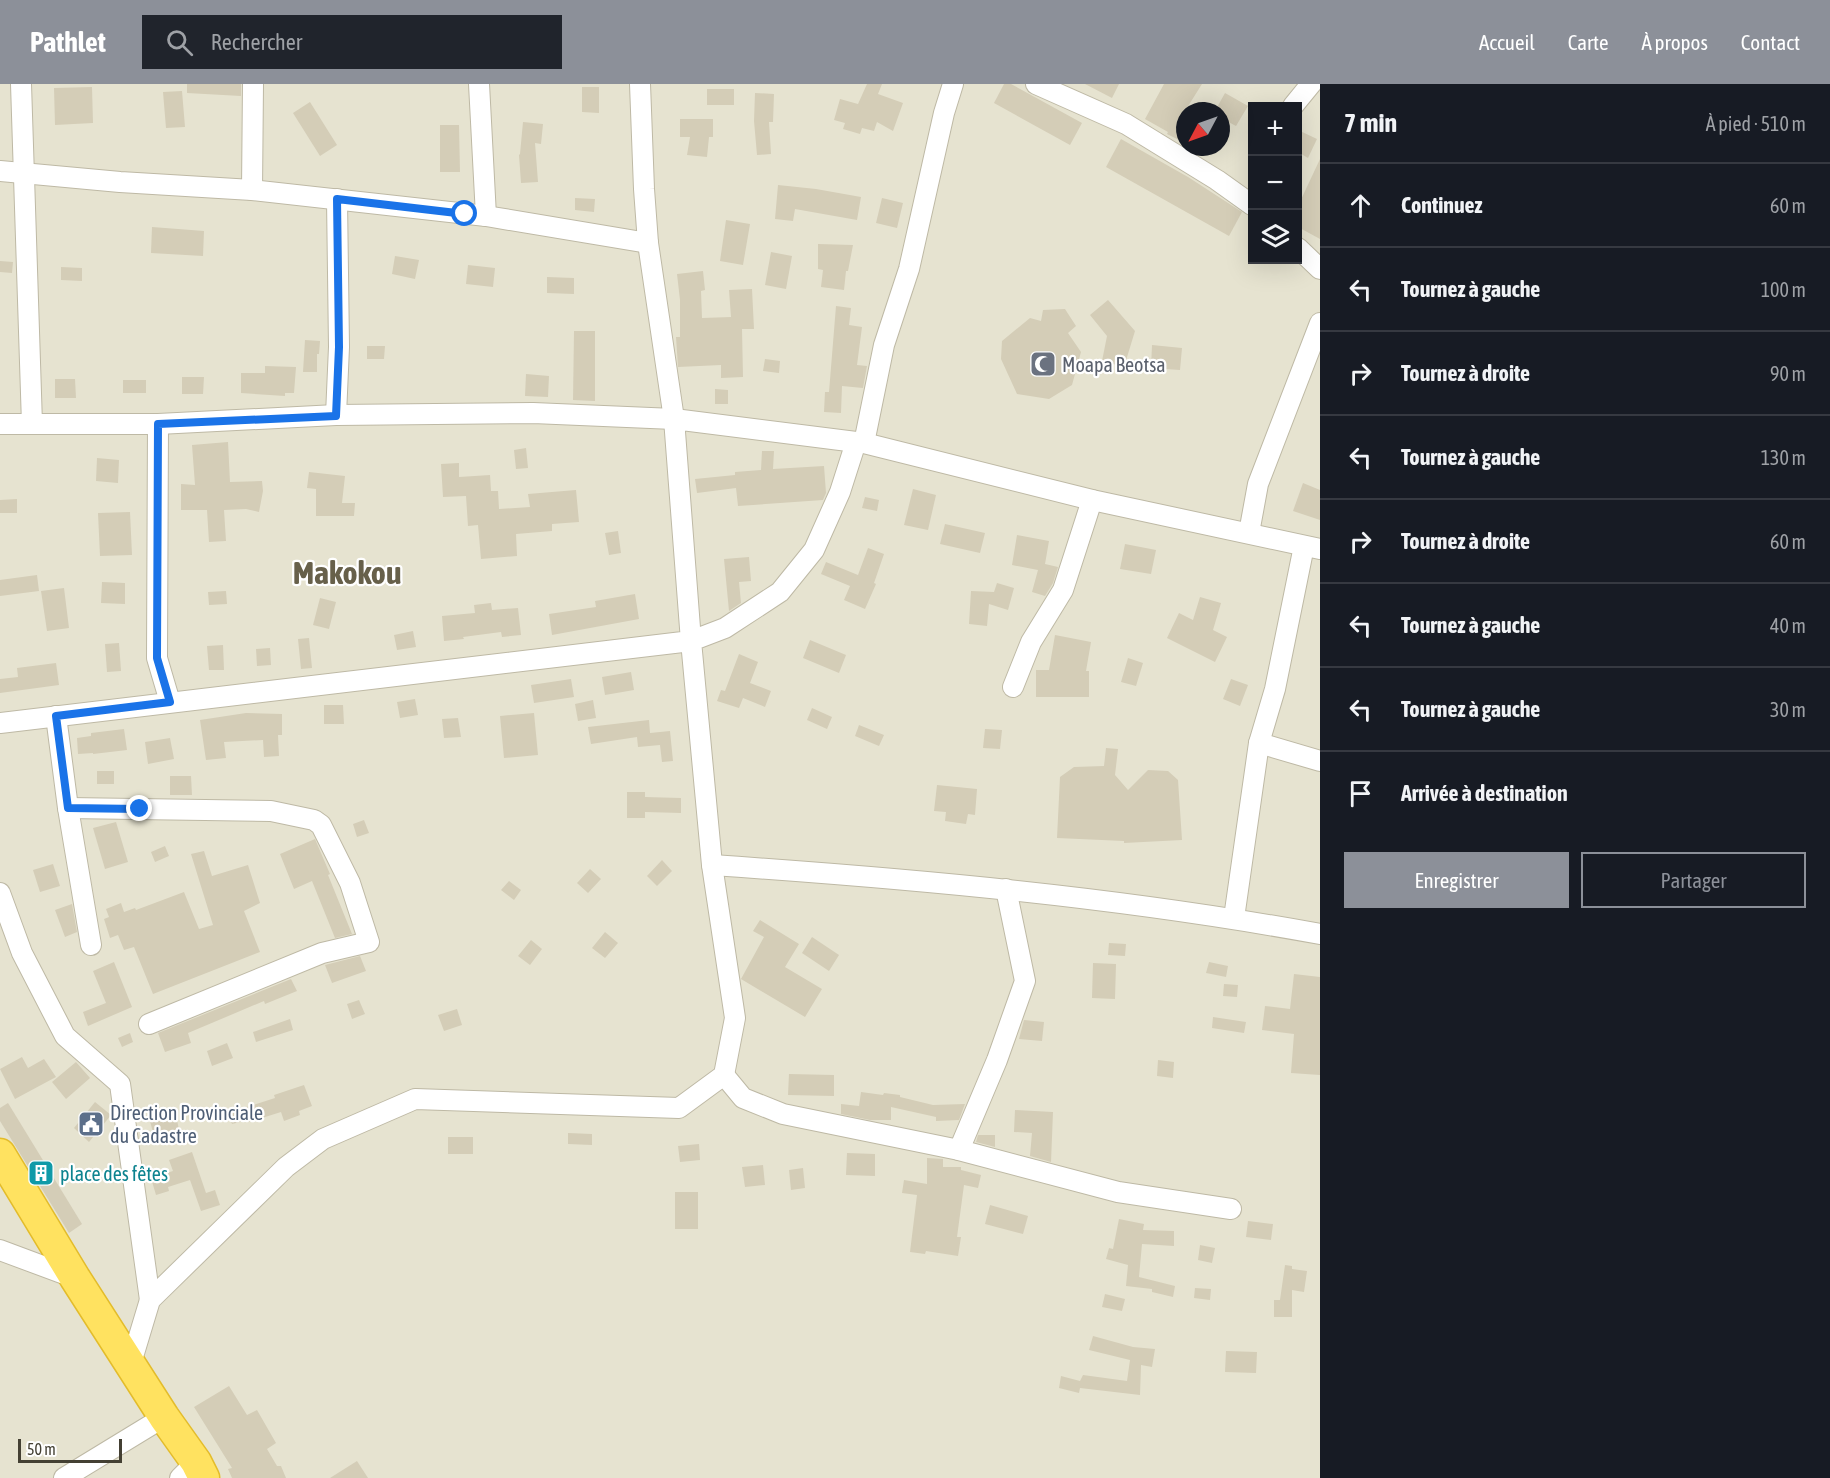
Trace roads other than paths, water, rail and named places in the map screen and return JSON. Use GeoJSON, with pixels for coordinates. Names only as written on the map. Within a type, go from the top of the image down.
{"type":"FeatureCollection","features":[{"type":"Feature","properties":{"kind":"highway"},"geometry":{"type":"LineString","coordinates":[[0,1154],[75,1278],[164,1417],[193,1473]]}},
{"type":"Feature","properties":{"kind":"street"},"geometry":{"type":"LineString","coordinates":[[21,84],[32,424]]}},
{"type":"Feature","properties":{"kind":"street"},"geometry":{"type":"LineString","coordinates":[[252,190],[254,84]]}},
{"type":"Feature","properties":{"kind":"street"},"geometry":{"type":"LineString","coordinates":[[479,84],[486,216]]}},
{"type":"Feature","properties":{"kind":"street"},"geometry":{"type":"LineString","coordinates":[[150,1300],[286,1167],[324,1138],[415,1100],[679,1108],[724,1075],[735,1018],[712,865],[691,641],[674,419],[648,243],[640,84]]}},
{"type":"Feature","properties":{"kind":"street"},"geometry":{"type":"LineString","coordinates":[[0,723],[691,641],[725,628],[780,592],[814,550],[860,442],[884,345],[909,268],[944,113],[953,84]]}},
{"type":"Feature","properties":{"kind":"street"},"geometry":{"type":"LineString","coordinates":[[1036,84],[1126,124],[1217,180],[1248,202]]}},
{"type":"Feature","properties":{"kind":"street"},"geometry":{"type":"LineString","coordinates":[[1296,102],[1311,84]]}},
{"type":"Feature","properties":{"kind":"street"},"geometry":{"type":"LineString","coordinates":[[0,171],[252,190],[337,199],[486,216],[648,243]]}},
{"type":"Feature","properties":{"kind":"street"},"geometry":{"type":"LineString","coordinates":[[336,416],[339,347],[337,199]]}},
{"type":"Feature","properties":{"kind":"street"},"geometry":{"type":"LineString","coordinates":[[1302,252],[1320,269]]}},
{"type":"Feature","properties":{"kind":"street"},"geometry":{"type":"LineString","coordinates":[[1249,533],[1258,484],[1320,322]]}},
{"type":"Feature","properties":{"kind":"street"},"geometry":{"type":"LineString","coordinates":[[0,424],[158,424],[336,416],[532,412],[674,419],[860,442],[1092,500],[1312,548],[1259,743],[1234,918]]}},
{"type":"Feature","properties":{"kind":"street"},"geometry":{"type":"LineString","coordinates":[[158,424],[157,658],[170,702]]}},
{"type":"Feature","properties":{"kind":"street"},"geometry":{"type":"LineString","coordinates":[[1013,687],[1031,642],[1063,590],[1092,500]]}},
{"type":"Feature","properties":{"kind":"street"},"geometry":{"type":"LineString","coordinates":[[56,716],[68,808],[91,945]]}},
{"type":"Feature","properties":{"kind":"street"},"geometry":{"type":"LineString","coordinates":[[1259,743],[1320,760]]}},
{"type":"Feature","properties":{"kind":"street"},"geometry":{"type":"LineString","coordinates":[[68,808],[271,811],[308,818],[321,825],[350,883],[369,942],[322,953],[149,1024]]}},
{"type":"Feature","properties":{"kind":"street"},"geometry":{"type":"LineString","coordinates":[[712,865],[900,878],[1006,889],[1234,918],[1320,934]]}},
{"type":"Feature","properties":{"kind":"street"},"geometry":{"type":"LineString","coordinates":[[959,1150],[997,1060],[1025,981],[1006,889]]}},
{"type":"Feature","properties":{"kind":"street"},"geometry":{"type":"LineString","coordinates":[[0,893],[22,953],[65,1036],[120,1084],[150,1300],[131,1364]]}},
{"type":"Feature","properties":{"kind":"street"},"geometry":{"type":"LineString","coordinates":[[724,1075],[743,1098],[783,1114],[959,1150],[1118,1192],[1231,1209]]}},
{"type":"Feature","properties":{"kind":"street"},"geometry":{"type":"LineString","coordinates":[[0,1250],[75,1278]]}},
{"type":"Feature","properties":{"kind":"street"},"geometry":{"type":"LineString","coordinates":[[64,1478],[164,1417]]}},
{"type":"Feature","properties":{"kind":"street"},"geometry":{"type":"LineString","coordinates":[[75,1478],[98,1458]]}},
{"type":"Feature","properties":{"kind":"place","name":"Moapa Beotsa"},"geometry":{"type":"Point","coordinates":[1043,364]}},
{"type":"Feature","properties":{"kind":"place","name":"Direction Provinciale du Cadastre"},"geometry":{"type":"Point","coordinates":[91,1124]}},
{"type":"Feature","properties":{"kind":"place","name":"place des fêtes"},"geometry":{"type":"Point","coordinates":[41,1173]}},
{"type":"Feature","properties":{"kind":"district","name":"Makokou"},"geometry":{"type":"Point","coordinates":[347,572]}}]}
